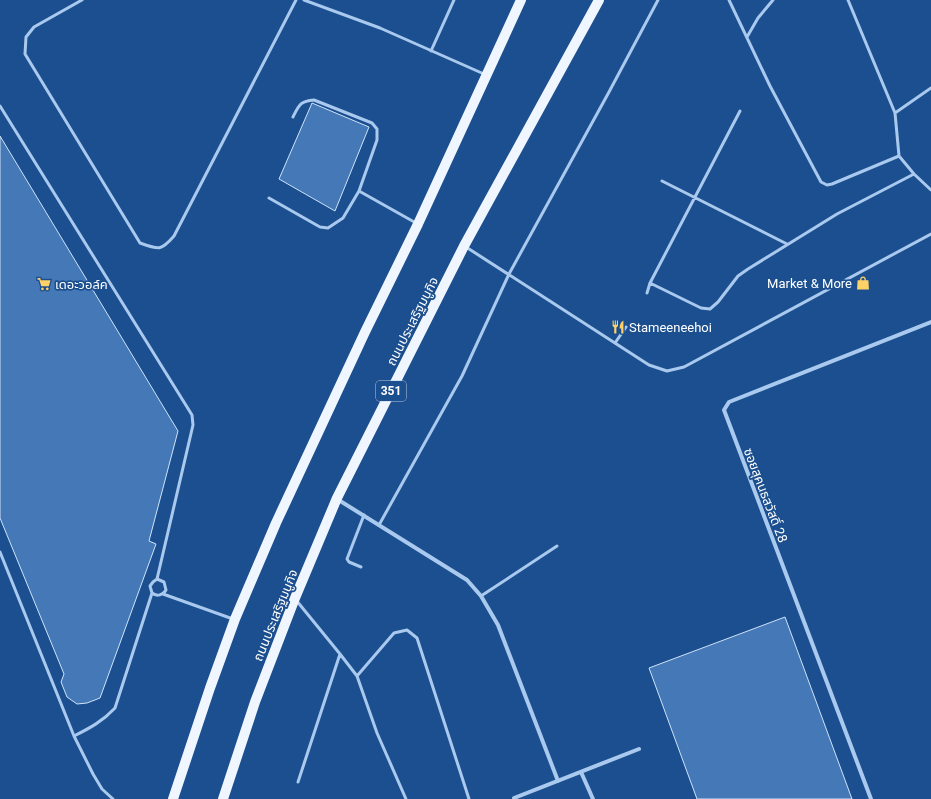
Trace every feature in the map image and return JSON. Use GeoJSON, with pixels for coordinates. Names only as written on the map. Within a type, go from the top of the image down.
{"type":"FeatureCollection","features":[{"type":"Feature","properties":{"kind":"main road"},"geometry":{"type":"LineString","coordinates":[[173,799],[235,619],[276,523],[364,332],[418,224],[521,0]]}},
{"type":"Feature","properties":{"kind":"main road","name":"ถนนประเสริฐมนูกิจ"},"geometry":{"type":"LineString","coordinates":[[223,799],[255,702],[295,598],[337,498],[464,246],[599,0]]}},
{"type":"Feature","properties":{"kind":"street","name":"ซอยสุคนธสวัสดิ์ 28"},"geometry":{"type":"LineString","coordinates":[[871,799],[724,410],[729,402],[931,322]]}},
{"type":"Feature","properties":{"kind":"street"},"geometry":{"type":"LineString","coordinates":[[337,498],[467,580],[481,596],[498,625],[558,781]]}},
{"type":"Feature","properties":{"kind":"street"},"geometry":{"type":"LineString","coordinates":[[514,798],[639,749]]}},
{"type":"Feature","properties":{"kind":"street"},"geometry":{"type":"LineString","coordinates":[[581,772],[593,799]]}},
{"type":"Feature","properties":{"kind":"lane"},"geometry":{"type":"LineString","coordinates":[[82,0],[34,27],[26,37],[24,54],[140,243],[156,249],[165,246],[174,236],[296,0]]}},
{"type":"Feature","properties":{"kind":"lane"},"geometry":{"type":"LineString","coordinates":[[304,0],[380,28],[486,75]]}},
{"type":"Feature","properties":{"kind":"lane"},"geometry":{"type":"LineString","coordinates":[[431,51],[454,0]]}},
{"type":"Feature","properties":{"kind":"lane"},"geometry":{"type":"LineString","coordinates":[[379,525],[462,376],[509,274],[658,0]]}},
{"type":"Feature","properties":{"kind":"lane"},"geometry":{"type":"LineString","coordinates":[[729,0],[770,86],[822,182],[827,185],[832,184],[899,156]]}},
{"type":"Feature","properties":{"kind":"lane"},"geometry":{"type":"LineString","coordinates":[[746,37],[758,18],[773,0]]}},
{"type":"Feature","properties":{"kind":"lane"},"geometry":{"type":"LineString","coordinates":[[848,0],[895,113],[899,156],[914,174],[931,190]]}},
{"type":"Feature","properties":{"kind":"lane"},"geometry":{"type":"LineString","coordinates":[[895,113],[931,88]]}},
{"type":"Feature","properties":{"kind":"lane"},"geometry":{"type":"LineString","coordinates":[[269,198],[320,227],[328,228],[343,218],[359,191],[377,140],[377,129],[372,123],[314,100],[305,100],[299,105],[293,117]]}},
{"type":"Feature","properties":{"kind":"lane"},"geometry":{"type":"LineString","coordinates":[[0,106],[192,415],[193,425],[157,579],[150,586],[152,593],[115,708],[100,722],[74,736]]}},
{"type":"Feature","properties":{"kind":"lane"},"geometry":{"type":"LineString","coordinates":[[647,292],[650,283],[740,111]]}},
{"type":"Feature","properties":{"kind":"lane"},"geometry":{"type":"LineString","coordinates":[[650,283],[701,308],[710,309],[718,302],[738,276],[837,214],[914,174]]}},
{"type":"Feature","properties":{"kind":"lane"},"geometry":{"type":"LineString","coordinates":[[662,181],[787,244]]}},
{"type":"Feature","properties":{"kind":"lane"},"geometry":{"type":"LineString","coordinates":[[359,191],[418,224]]}},
{"type":"Feature","properties":{"kind":"lane"},"geometry":{"type":"LineString","coordinates":[[464,246],[649,365],[667,371],[684,367],[931,234]]}},
{"type":"Feature","properties":{"kind":"lane"},"geometry":{"type":"LineString","coordinates":[[615,343],[626,327]]}},
{"type":"Feature","properties":{"kind":"lane"},"geometry":{"type":"LineString","coordinates":[[361,567],[349,562],[346,559],[364,516]]}},
{"type":"Feature","properties":{"kind":"lane"},"geometry":{"type":"LineString","coordinates":[[481,596],[557,546]]}},
{"type":"Feature","properties":{"kind":"lane"},"geometry":{"type":"LineString","coordinates":[[0,552],[74,736],[93,774],[102,788],[113,799]]}},
{"type":"Feature","properties":{"kind":"lane"},"geometry":{"type":"LineString","coordinates":[[157,579],[162,581],[165,585],[166,590],[163,594]]}},
{"type":"Feature","properties":{"kind":"lane"},"geometry":{"type":"LineString","coordinates":[[152,593],[157,595],[163,594],[235,619]]}},
{"type":"Feature","properties":{"kind":"lane"},"geometry":{"type":"LineString","coordinates":[[295,598],[357,676],[377,733],[406,799]]}},
{"type":"Feature","properties":{"kind":"lane"},"geometry":{"type":"LineString","coordinates":[[357,676],[394,633],[408,630],[417,638],[469,799]]}},
{"type":"Feature","properties":{"kind":"lane"},"geometry":{"type":"LineString","coordinates":[[298,782],[340,654]]}},
{"type":"Feature","properties":{"kind":"building"},"geometry":{"type":"Polygon","coordinates":[[[312,103],[369,127],[335,211],[279,179],[312,103]]]}},
{"type":"Feature","properties":{"kind":"building","name":"เดอะวอล์ค"},"geometry":{"type":"Polygon","coordinates":[[[0,136],[178,431],[149,541],[156,544],[100,698],[87,703],[77,704],[67,697],[61,682],[64,674],[0,518],[0,136]]]}},
{"type":"Feature","properties":{"kind":"building"},"geometry":{"type":"Polygon","coordinates":[[[785,617],[852,799],[697,799],[649,668],[785,617]]]}},
{"type":"Feature","properties":{"kind":"place","name":"Market & More"},"geometry":{"type":"Point","coordinates":[863,283]}},
{"type":"Feature","properties":{"kind":"place","name":"เดอะวอล์ค"},"geometry":{"type":"Point","coordinates":[44,284]}},
{"type":"Feature","properties":{"kind":"place","name":"Stameeneehoi"},"geometry":{"type":"Point","coordinates":[618,327]}}]}
